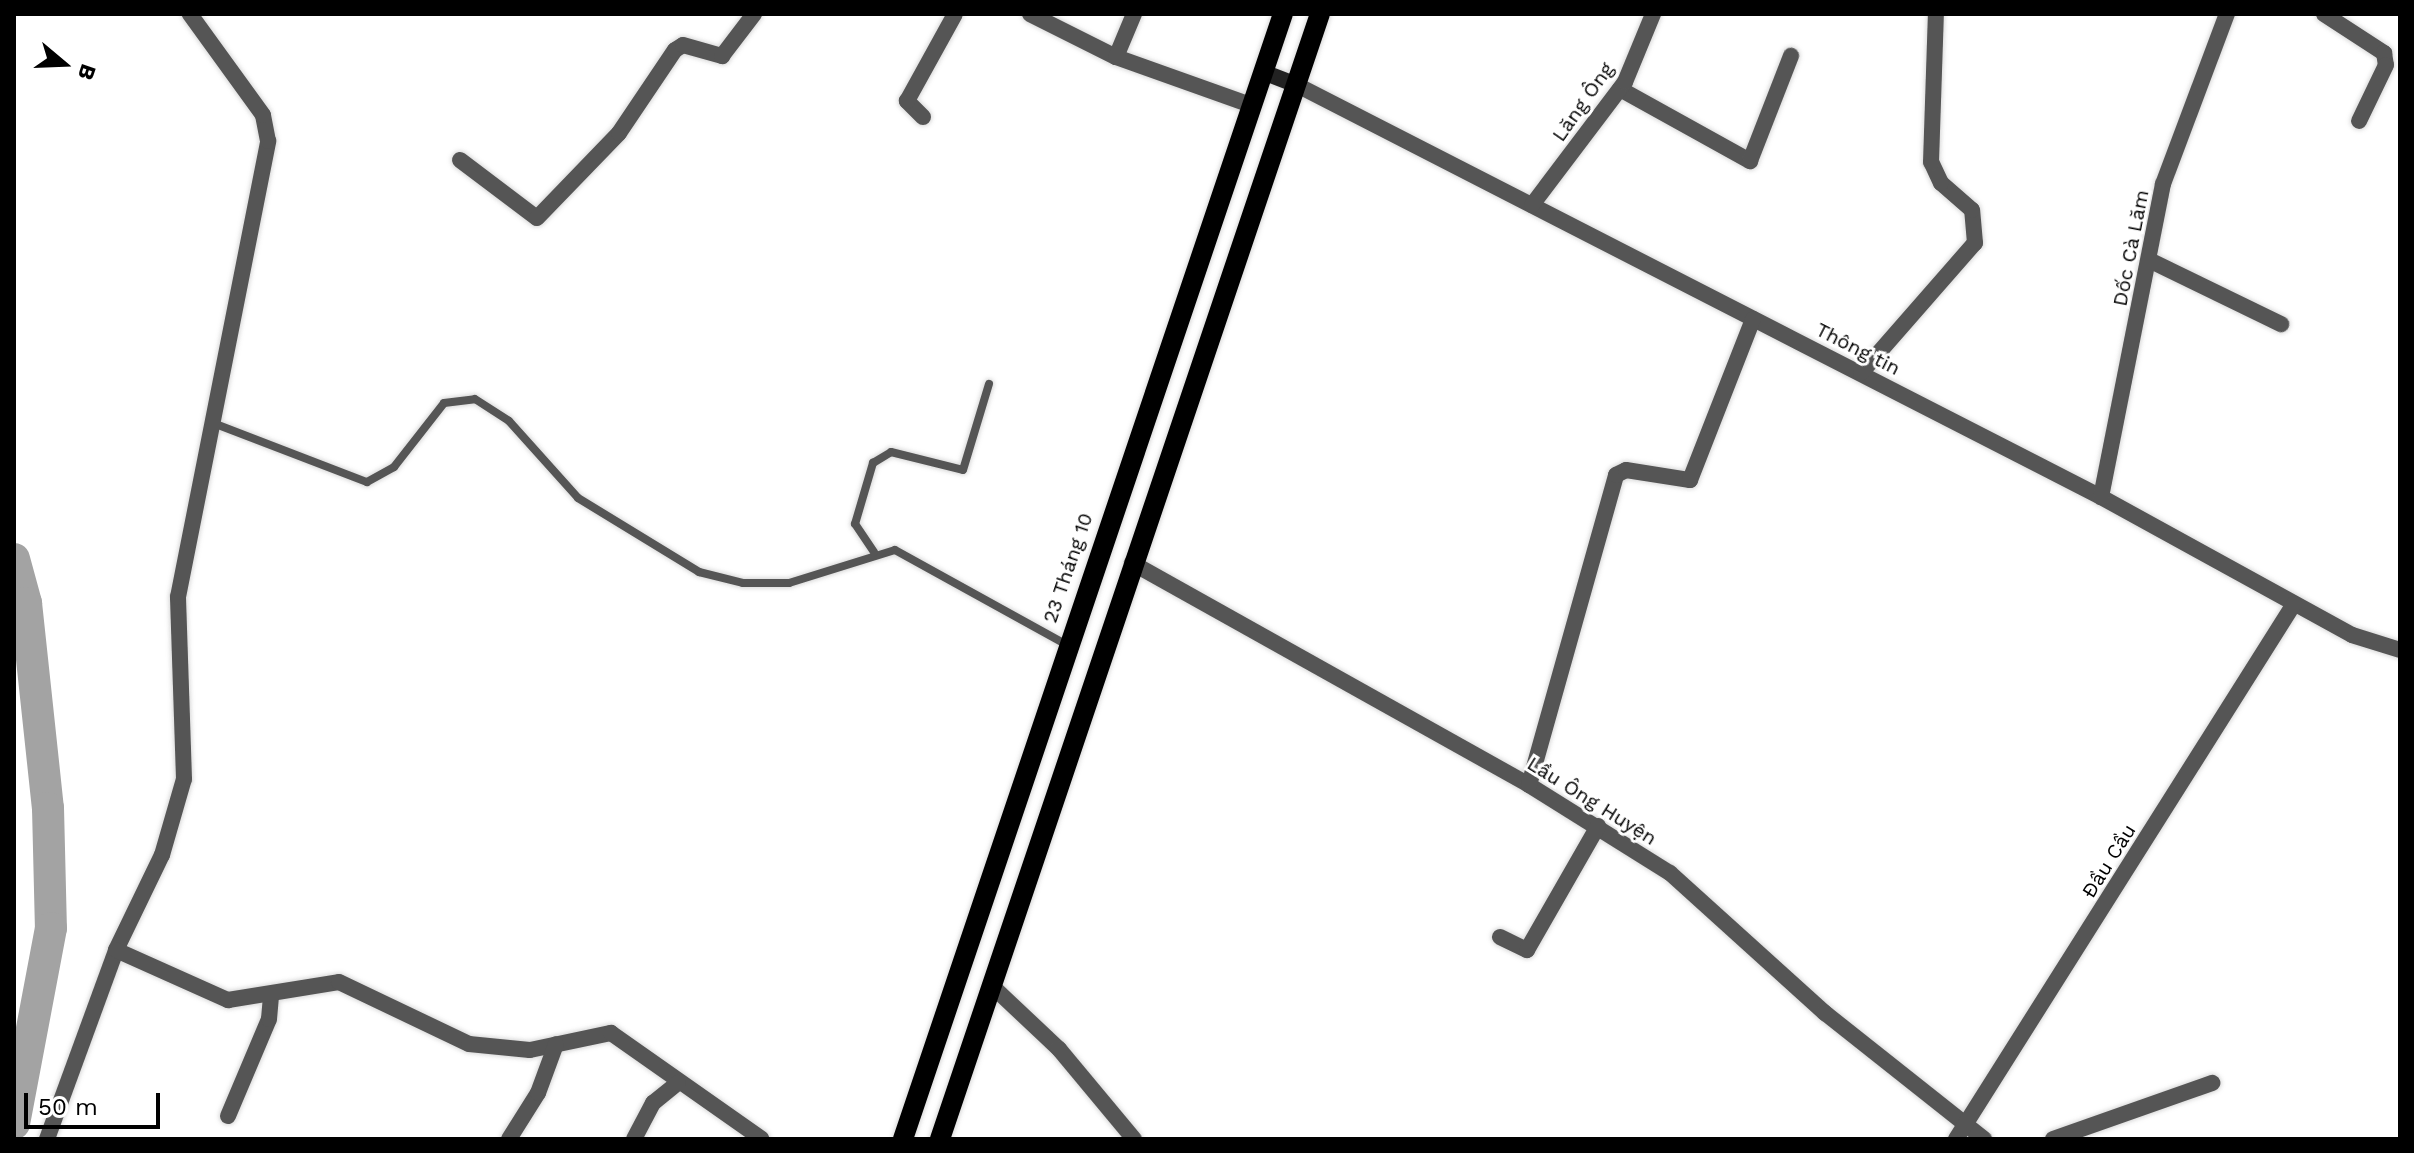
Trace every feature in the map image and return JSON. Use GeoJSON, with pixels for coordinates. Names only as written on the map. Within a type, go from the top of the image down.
{"type":"FeatureCollection","features":[{"type":"Feature","properties":{"kind":"main road","name":"23 Tháng 10"},"geometry":{"type":"LineString","coordinates":[[903,1139],[1283,14]]}},
{"type":"Feature","properties":{"kind":"main road"},"geometry":{"type":"LineString","coordinates":[[940,1139],[1132,563],[1320,14]]}},
{"type":"Feature","properties":{"kind":"main road"},"geometry":{"type":"LineString","coordinates":[[1263,72],[1295,84]]}},
{"type":"Feature","properties":{"kind":"street"},"geometry":{"type":"LineString","coordinates":[[47,1139],[116,950],[162,855],[184,779],[178,597],[268,141],[263,115],[190,14]]}},
{"type":"Feature","properties":{"kind":"street"},"geometry":{"type":"LineString","coordinates":[[460,160],[537,218],[619,133],[675,50],[683,45],[722,56],[754,14]]}},
{"type":"Feature","properties":{"kind":"street"},"geometry":{"type":"LineString","coordinates":[[923,117],[907,101],[955,14]]}},
{"type":"Feature","properties":{"kind":"street"},"geometry":{"type":"LineString","coordinates":[[1030,14],[1116,57],[1251,105]]}},
{"type":"Feature","properties":{"kind":"street"},"geometry":{"type":"LineString","coordinates":[[1116,57],[1134,14]]}},
{"type":"Feature","properties":{"kind":"street","name":"Lăng Ông"},"geometry":{"type":"LineString","coordinates":[[1532,205],[1620,89],[1653,14]]}},
{"type":"Feature","properties":{"kind":"street"},"geometry":{"type":"LineString","coordinates":[[1861,373],[1975,243],[1972,210],[1941,183],[1931,162],[1936,14]]}},
{"type":"Feature","properties":{"kind":"street","name":"Dốc Cà Lăm"},"geometry":{"type":"LineString","coordinates":[[2101,497],[2171,153],[2227,14]]}},
{"type":"Feature","properties":{"kind":"street"},"geometry":{"type":"LineString","coordinates":[[2324,14],[2384,53],[2386,65],[2359,121]]}},
{"type":"Feature","properties":{"kind":"street"},"geometry":{"type":"LineString","coordinates":[[1620,89],[1750,161],[1791,56]]}},
{"type":"Feature","properties":{"kind":"street","name":"Thông tin"},"geometry":{"type":"LineString","coordinates":[[1295,84],[2101,497],[2376,647],[2400,650]]}},
{"type":"Feature","properties":{"kind":"street"},"geometry":{"type":"LineString","coordinates":[[2149,260],[2281,324]]}},
{"type":"Feature","properties":{"kind":"street"},"geometry":{"type":"LineString","coordinates":[[1529,785],[1616,475],[1620,469],[1690,480],[1753,319]]}},
{"type":"Feature","properties":{"kind":"street","name":"Lầu Ông Huyện"},"geometry":{"type":"LineString","coordinates":[[1132,563],[1529,785],[1678,879],[1960,1132],[1984,1139]]}},
{"type":"Feature","properties":{"kind":"street","name":"Đầu Cầu"},"geometry":{"type":"LineString","coordinates":[[1960,1132],[2294,604]]}},
{"type":"Feature","properties":{"kind":"street"},"geometry":{"type":"LineString","coordinates":[[1500,937],[1527,950],[1598,826]]}},
{"type":"Feature","properties":{"kind":"street"},"geometry":{"type":"LineString","coordinates":[[116,950],[228,1000],[339,982],[457,1041],[516,1050],[611,1033],[678,1083],[762,1139]]}},
{"type":"Feature","properties":{"kind":"street"},"geometry":{"type":"LineString","coordinates":[[991,985],[1059,1049],[1134,1139]]}},
{"type":"Feature","properties":{"kind":"street"},"geometry":{"type":"LineString","coordinates":[[228,1116],[269,1019],[271,994]]}},
{"type":"Feature","properties":{"kind":"street"},"geometry":{"type":"LineString","coordinates":[[509,1139],[538,1093],[556,1044]]}},
{"type":"Feature","properties":{"kind":"street"},"geometry":{"type":"LineString","coordinates":[[634,1139],[653,1103],[678,1083]]}},
{"type":"Feature","properties":{"kind":"street"},"geometry":{"type":"LineString","coordinates":[[2053,1139],[2212,1083]]}},
{"type":"Feature","properties":{"kind":"lane"},"geometry":{"type":"LineString","coordinates":[[874,552],[855,524],[873,463],[891,452],[963,470],[989,384]]}},
{"type":"Feature","properties":{"kind":"lane"},"geometry":{"type":"LineString","coordinates":[[213,423],[367,482],[394,467],[444,403],[475,399],[509,421],[578,498],[699,572],[743,583],[789,583],[874,552],[908,554],[1068,645]]}},
{"type":"Feature","properties":{"kind":"waterway"},"geometry":{"type":"LineString","coordinates":[[14,559],[26,603],[48,808],[51,928],[14,1124]]}}]}
